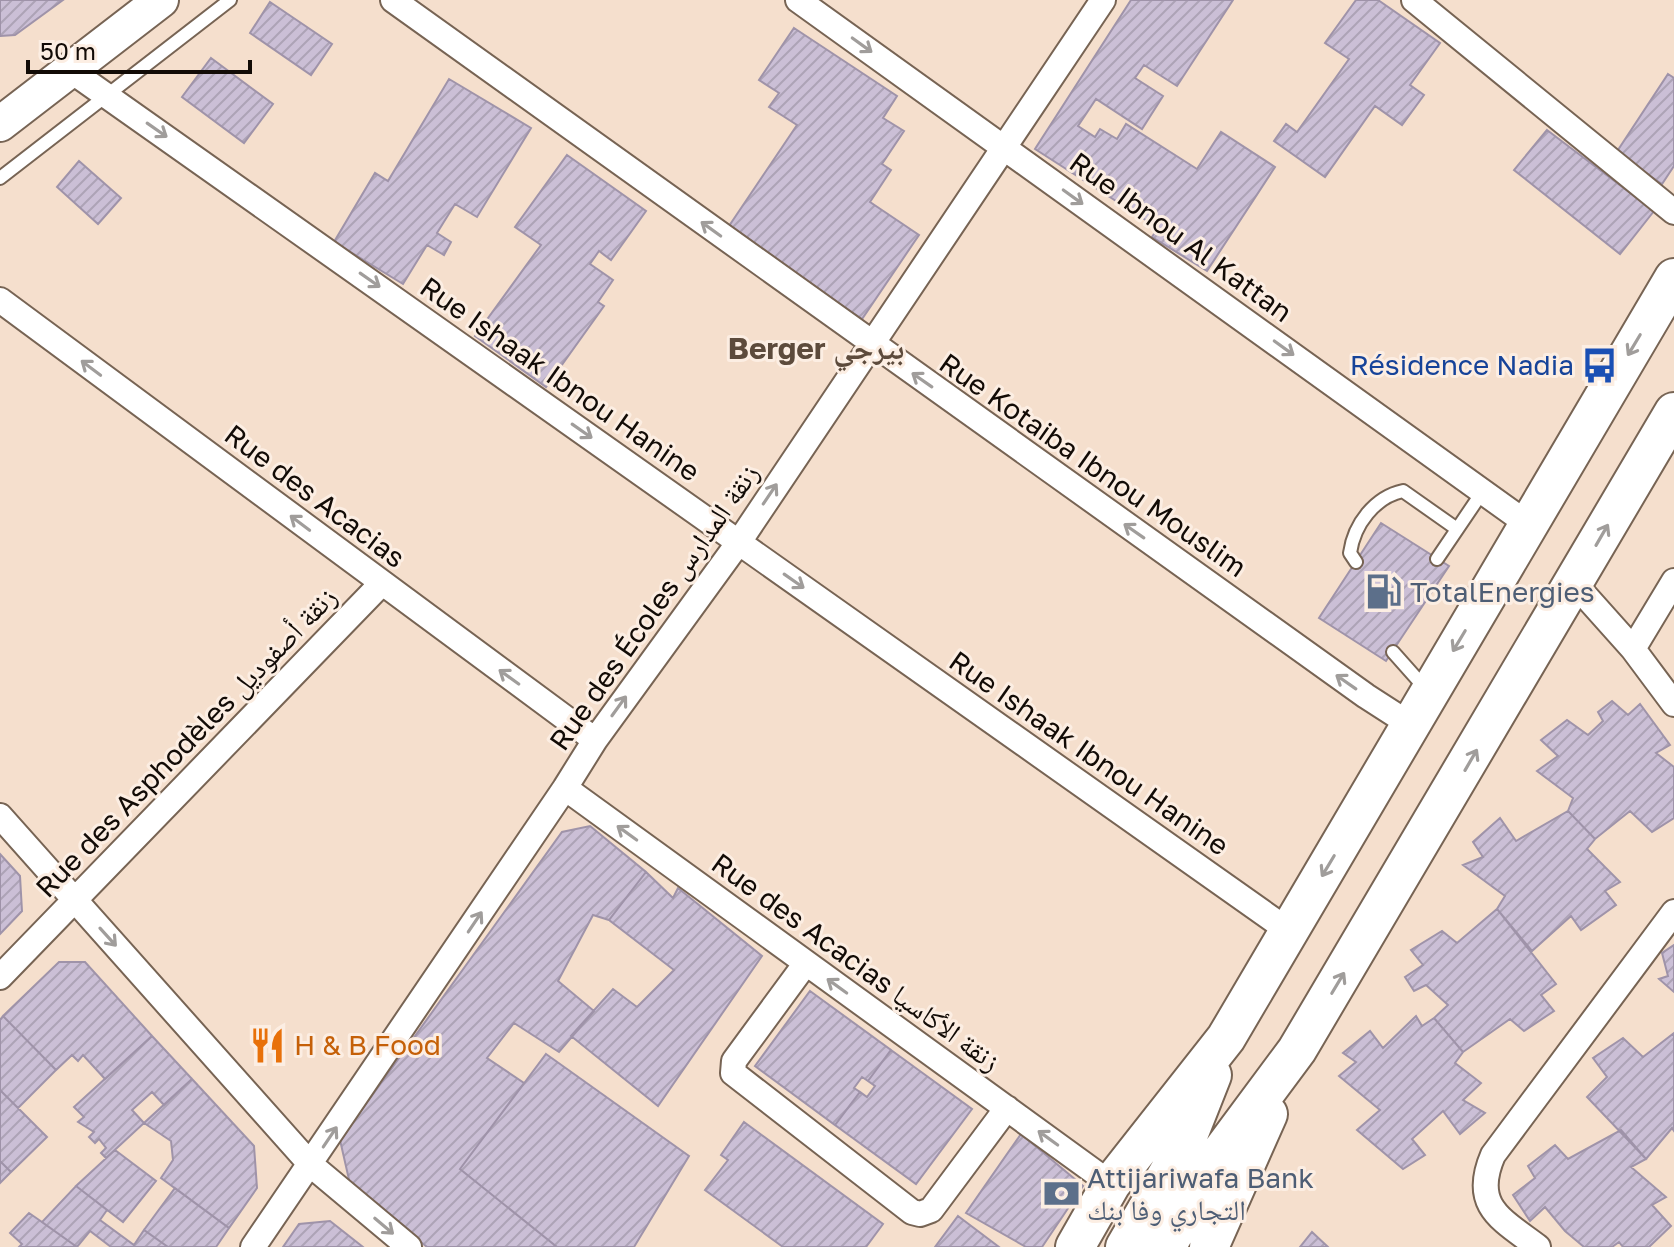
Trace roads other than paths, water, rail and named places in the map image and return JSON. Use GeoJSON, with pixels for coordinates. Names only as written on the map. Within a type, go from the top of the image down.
{"type":"FeatureCollection","features":[{"type":"Feature","properties":{"kind":"main road"},"geometry":{"type":"LineString","coordinates":[[3,116],[70,70],[161,0]]}},
{"type":"Feature","properties":{"kind":"main road"},"geometry":{"type":"LineString","coordinates":[[1075,1247],[1111,1184],[1226,1038],[1674,278]]}},
{"type":"Feature","properties":{"kind":"main road"},"geometry":{"type":"LineString","coordinates":[[1166,1247],[1219,1155],[1297,1050],[1674,412]]}},
{"type":"Feature","properties":{"kind":"main road"},"geometry":{"type":"LineString","coordinates":[[1125,1247],[1184,1146],[1226,1038]]}},
{"type":"Feature","properties":{"kind":"main road"},"geometry":{"type":"LineString","coordinates":[[1209,1247],[1297,1050]]}},
{"type":"Feature","properties":{"kind":"street","name":"Rue Kotaiba Ibnou Mouslim"},"geometry":{"type":"LineString","coordinates":[[393,0],[871,344],[1411,725]]}},
{"type":"Feature","properties":{"kind":"street","name":"Rue Ibnou Al Kattan"},"geometry":{"type":"LineString","coordinates":[[798,0],[1529,525]]}},
{"type":"Feature","properties":{"kind":"street","name":"Rue des Écoles زنقة المدارس"},"geometry":{"type":"LineString","coordinates":[[253,1247],[595,740],[739,542],[1103,0]]}},
{"type":"Feature","properties":{"kind":"street"},"geometry":{"type":"LineString","coordinates":[[1414,0],[1674,212]]}},
{"type":"Feature","properties":{"kind":"street","name":"Rue Ishaak Ibnou Hanine"},"geometry":{"type":"LineString","coordinates":[[70,70],[1289,931]]}},
{"type":"Feature","properties":{"kind":"street","name":"Rue des Acacias"},"geometry":{"type":"LineString","coordinates":[[0,300],[595,740]]}},
{"type":"Feature","properties":{"kind":"street"},"geometry":{"type":"LineString","coordinates":[[1633,649],[1674,581]]}},
{"type":"Feature","properties":{"kind":"street","name":"Rue des Asphodèles زنقة أصفوديل"},"geometry":{"type":"LineString","coordinates":[[0,977],[382,583]]}},
{"type":"Feature","properties":{"kind":"street"},"geometry":{"type":"LineString","coordinates":[[1574,583],[1633,649],[1674,704]]}},
{"type":"Feature","properties":{"kind":"street","name":"Rue des Acacias زنقة الأكاسيا"},"geometry":{"type":"LineString","coordinates":[[565,788],[1111,1184]]}},
{"type":"Feature","properties":{"kind":"street"},"geometry":{"type":"LineString","coordinates":[[0,816],[311,1165],[409,1247]]}},
{"type":"Feature","properties":{"kind":"street"},"geometry":{"type":"LineString","coordinates":[[1538,1247],[1490,1207],[1484,1177],[1493,1155],[1674,912]]}},
{"type":"Feature","properties":{"kind":"street"},"geometry":{"type":"LineString","coordinates":[[806,963],[734,1061],[733,1073],[912,1212],[931,1210],[1007,1108]]}},
{"type":"Feature","properties":{"kind":"lane"},"geometry":{"type":"LineString","coordinates":[[0,178],[230,0]]}},
{"type":"Feature","properties":{"kind":"lane"},"geometry":{"type":"LineString","coordinates":[[1356,562],[1350,553],[1352,539],[1374,504],[1389,494],[1403,491],[1457,529]]}},
{"type":"Feature","properties":{"kind":"lane"},"geometry":{"type":"LineString","coordinates":[[1437,559],[1483,491]]}},
{"type":"Feature","properties":{"kind":"lane"},"geometry":{"type":"LineString","coordinates":[[1393,652],[1428,692]]}},
{"type":"Feature","properties":{"kind":"place","name":"Résidence Nadia"},"geometry":{"type":"Point","coordinates":[1600,365]}},
{"type":"Feature","properties":{"kind":"place","name":"TotalEnergies"},"geometry":{"type":"Point","coordinates":[1384,592]}},
{"type":"Feature","properties":{"kind":"place","name":"H & B Food"},"geometry":{"type":"Point","coordinates":[268,1045]}},
{"type":"Feature","properties":{"kind":"place","name":"Attijariwafa Bank التجاري وفا بنك"},"geometry":{"type":"Point","coordinates":[1061,1194]}},
{"type":"Feature","properties":{"kind":"district","name":"Berger بيرجي"},"geometry":{"type":"Point","coordinates":[816,349]}}]}
